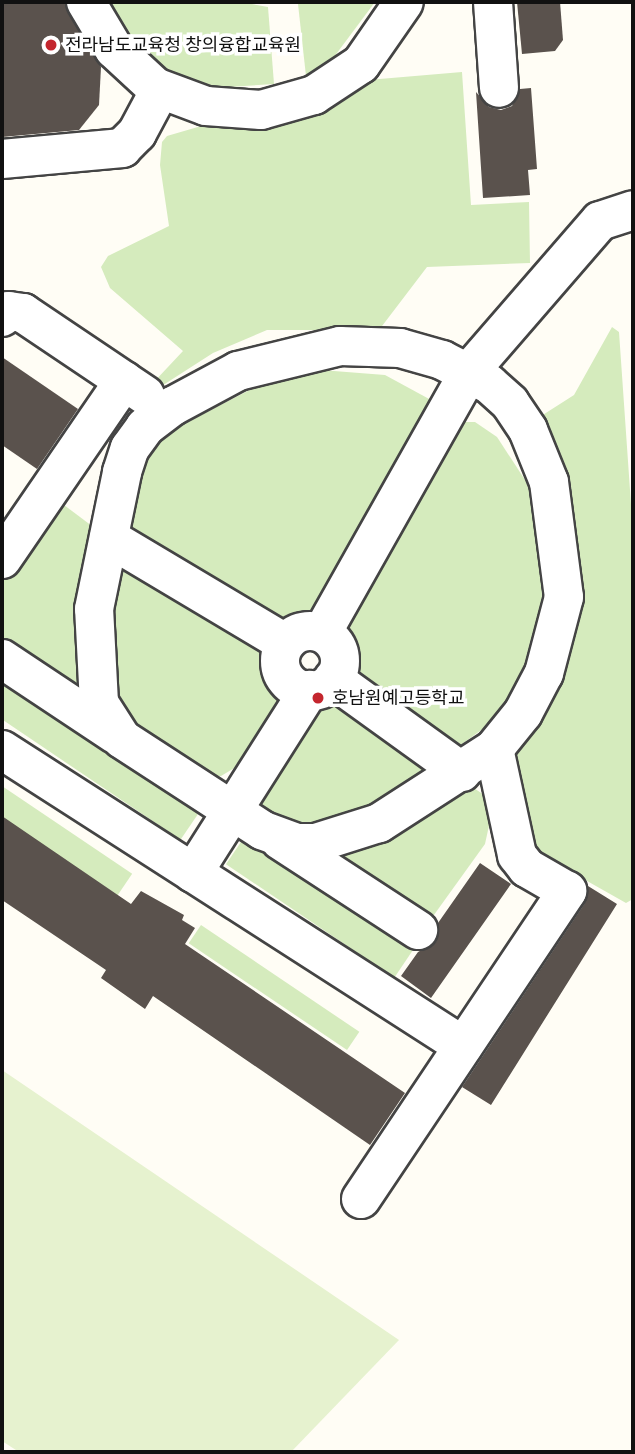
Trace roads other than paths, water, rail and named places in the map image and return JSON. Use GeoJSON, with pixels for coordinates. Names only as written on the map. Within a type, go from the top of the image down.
{"type":"FeatureCollection","features":[{"type":"Feature","properties":{"kind":"lane"},"geometry":{"type":"LineString","coordinates":[[86,2],[114,48],[160,90],[206,106],[261,110],[314,95],[361,64],[404,2]]}},
{"type":"Feature","properties":{"kind":"lane"},"geometry":{"type":"LineString","coordinates":[[493,2],[499,88]]}},
{"type":"Feature","properties":{"kind":"lane"},"geometry":{"type":"LineString","coordinates":[[2,159],[122,148],[137,133],[160,90]]}},
{"type":"Feature","properties":{"kind":"lane"},"geometry":{"type":"LineString","coordinates":[[322,633],[469,372],[600,221],[633,210]]}},
{"type":"Feature","properties":{"kind":"lane"},"geometry":{"type":"LineString","coordinates":[[2,317],[9,312],[23,313],[167,410]]}},
{"type":"Feature","properties":{"kind":"lane"},"geometry":{"type":"LineString","coordinates":[[122,739],[108,723],[95,680],[94,610],[130,448],[145,427],[167,410],[238,371],[340,346],[400,348],[469,372],[510,403],[528,430],[549,482],[563,561],[564,597],[544,673],[523,713],[494,749],[462,772],[380,823],[316,843],[280,840]]}},
{"type":"Feature","properties":{"kind":"lane"},"geometry":{"type":"LineString","coordinates":[[2,559],[124,381]]}},
{"type":"Feature","properties":{"kind":"lane"},"geometry":{"type":"LineString","coordinates":[[109,538],[285,643]]}},
{"type":"Feature","properties":{"kind":"lane"},"geometry":{"type":"LineString","coordinates":[[193,873],[321,685],[339,655],[322,633],[301,632],[285,643],[282,673],[295,687],[321,685],[462,772]]}},
{"type":"Feature","properties":{"kind":"lane"},"geometry":{"type":"LineString","coordinates":[[2,659],[418,930]]}},
{"type":"Feature","properties":{"kind":"lane"},"geometry":{"type":"LineString","coordinates":[[361,1199],[568,891],[527,868],[517,855],[494,749]]}},
{"type":"Feature","properties":{"kind":"lane"},"geometry":{"type":"LineString","coordinates":[[2,750],[463,1046]]}},
{"type":"Feature","properties":{"kind":"place","name":"전라남도교육청 창의융합교육원"},"geometry":{"type":"Point","coordinates":[51,45]}},
{"type":"Feature","properties":{"kind":"place","name":"호남원예고등학교"},"geometry":{"type":"Point","coordinates":[318,698]}}]}
